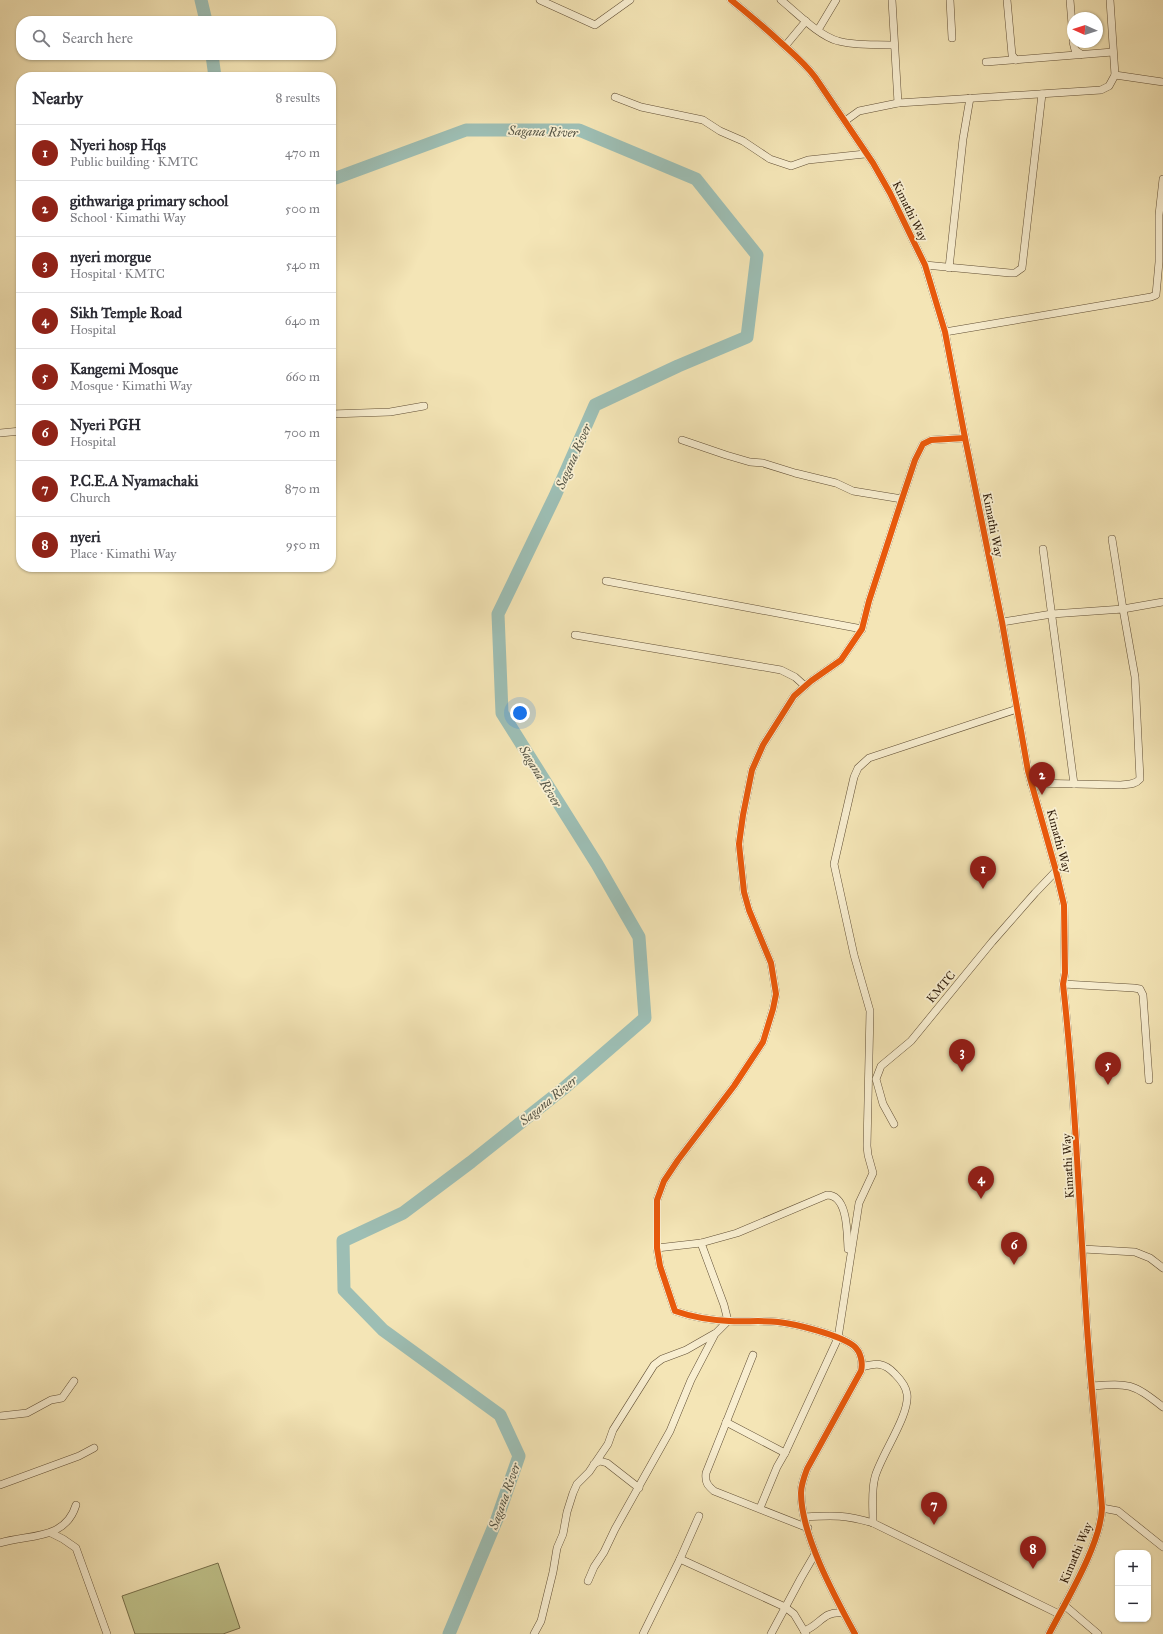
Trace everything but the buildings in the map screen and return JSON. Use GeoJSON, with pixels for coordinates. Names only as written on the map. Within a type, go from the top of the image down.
{"type":"FeatureCollection","features":[{"type":"Feature","properties":{"kind":"street"},"geometry":{"type":"LineString","coordinates":[[540,0],[595,25],[630,0]]}},
{"type":"Feature","properties":{"kind":"street","name":"Kimathi Way"},"geometry":{"type":"LineString","coordinates":[[731,0],[761,23],[807,66],[845,121],[865,154],[873,163],[890,193],[925,265],[945,332],[1002,622],[1028,772],[1064,905],[1065,973],[1063,984],[1071,1056],[1092,1386],[1102,1508],[1101,1525],[1085,1564],[1049,1634]]}},
{"type":"Feature","properties":{"kind":"street"},"geometry":{"type":"LineString","coordinates":[[781,0],[827,37],[840,42],[894,45]]}},
{"type":"Feature","properties":{"kind":"street"},"geometry":{"type":"LineString","coordinates":[[818,30],[836,0]]}},
{"type":"Feature","properties":{"kind":"street"},"geometry":{"type":"LineString","coordinates":[[892,0],[898,103]]}},
{"type":"Feature","properties":{"kind":"street"},"geometry":{"type":"LineString","coordinates":[[950,0],[952,38]]}},
{"type":"Feature","properties":{"kind":"street"},"geometry":{"type":"LineString","coordinates":[[1007,0],[1012,55],[1016,60]]}},
{"type":"Feature","properties":{"kind":"street"},"geometry":{"type":"LineString","coordinates":[[1070,0],[1071,12]]}},
{"type":"Feature","properties":{"kind":"street"},"geometry":{"type":"LineString","coordinates":[[845,121],[859,111],[898,103],[1101,90],[1109,86],[1115,75],[1110,0]]}},
{"type":"Feature","properties":{"kind":"street"},"geometry":{"type":"LineString","coordinates":[[786,45],[806,21]]}},
{"type":"Feature","properties":{"kind":"street"},"geometry":{"type":"LineString","coordinates":[[1074,48],[1081,54]]}},
{"type":"Feature","properties":{"kind":"street"},"geometry":{"type":"LineString","coordinates":[[986,62],[1113,52]]}},
{"type":"Feature","properties":{"kind":"street"},"geometry":{"type":"LineString","coordinates":[[1115,75],[1163,82]]}},
{"type":"Feature","properties":{"kind":"street"},"geometry":{"type":"LineString","coordinates":[[925,265],[1010,273],[1016,273],[1022,268],[1042,94]]}},
{"type":"Feature","properties":{"kind":"street"},"geometry":{"type":"LineString","coordinates":[[615,97],[641,107],[703,120],[770,159],[791,166],[808,160],[865,154]]}},
{"type":"Feature","properties":{"kind":"street"},"geometry":{"type":"LineString","coordinates":[[949,268],[963,139],[970,98]]}},
{"type":"Feature","properties":{"kind":"street"},"geometry":{"type":"LineString","coordinates":[[945,332],[1156,295],[1161,262],[1159,215],[1163,179]]}},
{"type":"Feature","properties":{"kind":"street"},"geometry":{"type":"LineString","coordinates":[[336,414],[390,412],[424,406]]}},
{"type":"Feature","properties":{"kind":"street"},"geometry":{"type":"LineString","coordinates":[[0,432],[16,431]]}},
{"type":"Feature","properties":{"kind":"street"},"geometry":{"type":"LineString","coordinates":[[855,1634],[815,1554],[802,1504],[801,1491],[807,1469],[857,1381],[862,1367],[860,1355],[854,1346],[838,1338],[799,1326],[777,1322],[728,1321],[689,1316],[675,1311],[660,1266],[657,1248],[657,1200],[660,1188],[678,1160],[734,1086],[763,1042],[773,1009],[776,994],[771,963],[749,910],[744,892],[739,844],[749,783],[757,757],[794,696],[804,686],[841,660],[862,629],[869,601],[902,499],[915,460],[923,444],[931,440],[965,438]]}},
{"type":"Feature","properties":{"kind":"street"},"geometry":{"type":"LineString","coordinates":[[682,440],[750,462],[763,463],[836,483],[853,491],[902,499]]}},
{"type":"Feature","properties":{"kind":"street"},"geometry":{"type":"LineString","coordinates":[[1032,783],[1121,785],[1132,784],[1138,782],[1140,779],[1136,677],[1112,539]]}},
{"type":"Feature","properties":{"kind":"street"},"geometry":{"type":"LineString","coordinates":[[1043,549],[1074,784]]}},
{"type":"Feature","properties":{"kind":"street"},"geometry":{"type":"LineString","coordinates":[[606,581],[862,629]]}},
{"type":"Feature","properties":{"kind":"street"},"geometry":{"type":"LineString","coordinates":[[1002,622],[1052,614],[1124,609],[1163,602]]}},
{"type":"Feature","properties":{"kind":"street"},"geometry":{"type":"LineString","coordinates":[[574,635],[781,670],[795,677],[804,686]]}},
{"type":"Feature","properties":{"kind":"street"},"geometry":{"type":"LineString","coordinates":[[760,1508],[777,1467],[785,1453],[838,1338],[859,1203],[873,1173],[867,1146],[870,1011],[854,955],[834,864],[854,777],[858,768],[868,758],[1017,709]]}},
{"type":"Feature","properties":{"kind":"street","name":"KMTC"},"geometry":{"type":"LineString","coordinates":[[894,1124],[883,1104],[876,1079],[881,1066],[911,1041],[997,936],[1056,871]]}},
{"type":"Feature","properties":{"kind":"street"},"geometry":{"type":"LineString","coordinates":[[1063,984],[1134,988],[1140,990],[1143,995],[1149,1080]]}},
{"type":"Feature","properties":{"kind":"street"},"geometry":{"type":"LineString","coordinates":[[657,1248],[701,1243],[738,1233],[827,1195],[832,1195],[841,1202],[844,1212],[850,1259]]}},
{"type":"Feature","properties":{"kind":"street"},"geometry":{"type":"LineString","coordinates":[[701,1243],[724,1305],[728,1321]]}},
{"type":"Feature","properties":{"kind":"street"},"geometry":{"type":"LineString","coordinates":[[1083,1248],[1135,1252],[1143,1254],[1163,1268]]}},
{"type":"Feature","properties":{"kind":"street"},"geometry":{"type":"LineString","coordinates":[[534,1634],[541,1621],[553,1572],[557,1548],[563,1534],[567,1512],[577,1484],[589,1472],[608,1444],[613,1430],[654,1365],[662,1359],[686,1350],[715,1334],[728,1321]]}},
{"type":"Feature","properties":{"kind":"street"},"geometry":{"type":"LineString","coordinates":[[588,1581],[618,1523],[670,1431],[692,1380],[715,1334]]}},
{"type":"Feature","properties":{"kind":"street"},"geometry":{"type":"LineString","coordinates":[[754,1355],[706,1473],[705,1481],[714,1491],[808,1528]]}},
{"type":"Feature","properties":{"kind":"street"},"geometry":{"type":"LineString","coordinates":[[862,1367],[873,1364],[884,1365],[899,1378],[904,1385],[907,1394],[902,1420],[890,1442],[874,1479],[873,1523]]}},
{"type":"Feature","properties":{"kind":"street"},"geometry":{"type":"LineString","coordinates":[[0,1416],[27,1413],[51,1400],[62,1398],[74,1381]]}},
{"type":"Feature","properties":{"kind":"street"},"geometry":{"type":"LineString","coordinates":[[1092,1386],[1124,1384],[1141,1390],[1163,1407]]}},
{"type":"Feature","properties":{"kind":"street"},"geometry":{"type":"LineString","coordinates":[[726,1422],[785,1453]]}},
{"type":"Feature","properties":{"kind":"street"},"geometry":{"type":"LineString","coordinates":[[0,1485],[79,1456],[94,1448]]}},
{"type":"Feature","properties":{"kind":"street"},"geometry":{"type":"LineString","coordinates":[[594,1464],[600,1461],[607,1463],[639,1488]]}},
{"type":"Feature","properties":{"kind":"street"},"geometry":{"type":"LineString","coordinates":[[0,1543],[51,1533],[68,1520],[74,1512],[76,1505]]}},
{"type":"Feature","properties":{"kind":"street"},"geometry":{"type":"LineString","coordinates":[[1102,1508],[1118,1511],[1163,1548]]}},
{"type":"Feature","properties":{"kind":"street"},"geometry":{"type":"LineString","coordinates":[[805,1517],[835,1515],[873,1523],[1059,1614]]}},
{"type":"Feature","properties":{"kind":"street"},"geometry":{"type":"LineString","coordinates":[[643,1634],[680,1559],[699,1516]]}},
{"type":"Feature","properties":{"kind":"street"},"geometry":{"type":"LineString","coordinates":[[51,1533],[76,1548],[107,1634]]}},
{"type":"Feature","properties":{"kind":"street"},"geometry":{"type":"LineString","coordinates":[[771,1634],[815,1554]]}},
{"type":"Feature","properties":{"kind":"street"},"geometry":{"type":"LineString","coordinates":[[680,1559],[785,1607],[794,1614],[805,1632],[814,1627],[827,1614],[844,1613]]}},
{"type":"Feature","properties":{"kind":"street"},"geometry":{"type":"LineString","coordinates":[[1064,1605],[1098,1634]]}},
{"type":"Feature","properties":{"kind":"green space"},"geometry":{"type":"Polygon","coordinates":[[[218,1563],[240,1628],[223,1634],[135,1634],[122,1596],[218,1563]]]}},
{"type":"Feature","properties":{"kind":"waterway","name":"Sagana River"},"geometry":{"type":"LineString","coordinates":[[201,0],[205,16]]}},
{"type":"Feature","properties":{"kind":"waterway","name":"Sagana River"},"geometry":{"type":"LineString","coordinates":[[213,60],[214,72]]}},
{"type":"Feature","properties":{"kind":"waterway","name":"Sagana River"},"geometry":{"type":"LineString","coordinates":[[336,178],[466,130],[579,130],[696,179],[757,255],[747,337],[678,366],[595,405],[555,496],[498,614],[502,713],[597,864],[639,937],[645,1018],[563,1089],[471,1162],[403,1213],[343,1241],[344,1290],[383,1330],[500,1415],[519,1456],[497,1519],[449,1634]]}},
{"type":"Feature","properties":{"kind":"cycle path"},"geometry":{"type":"LineString","coordinates":[[731,0],[793,53],[815,77],[873,163],[890,193],[925,265],[945,332],[1002,622],[1028,771],[1064,905],[1065,973],[1063,984],[1074,1107],[1088,1337],[1102,1508],[1096,1538],[1082,1572],[1049,1634]]}},
{"type":"Feature","properties":{"kind":"cycle path"},"geometry":{"type":"LineString","coordinates":[[855,1634],[820,1565],[802,1510],[801,1493],[802,1484],[807,1469],[861,1371],[862,1361],[860,1354],[854,1346],[839,1338],[786,1323],[772,1321],[715,1320],[695,1317],[675,1311],[660,1266],[657,1248],[657,1200],[664,1181],[678,1160],[734,1086],[763,1042],[773,1009],[776,994],[771,963],[749,910],[744,892],[739,844],[752,770],[763,745],[794,696],[811,681],[841,660],[862,629],[869,601],[902,499],[915,460],[923,444],[931,440],[965,438]]}},
{"type":"Feature","properties":{"kind":"place","name":"githwariga primary school"},"geometry":{"type":"Point","coordinates":[1042,795]}},
{"type":"Feature","properties":{"kind":"place","name":"Nyeri hosp Hqs"},"geometry":{"type":"Point","coordinates":[983,889]}},
{"type":"Feature","properties":{"kind":"place","name":"nyeri morgue"},"geometry":{"type":"Point","coordinates":[962,1072]}},
{"type":"Feature","properties":{"kind":"place","name":"Kangemi Mosque"},"geometry":{"type":"Point","coordinates":[1108,1085]}},
{"type":"Feature","properties":{"kind":"place","name":"Sikh Temple Road"},"geometry":{"type":"Point","coordinates":[981,1199]}},
{"type":"Feature","properties":{"kind":"place","name":"Nyeri PGH"},"geometry":{"type":"Point","coordinates":[1014,1265]}},
{"type":"Feature","properties":{"kind":"place","name":"P.C.E.A Nyamachaki"},"geometry":{"type":"Point","coordinates":[934,1525]}},
{"type":"Feature","properties":{"kind":"place","name":"nyeri"},"geometry":{"type":"Point","coordinates":[1033,1569]}}]}
